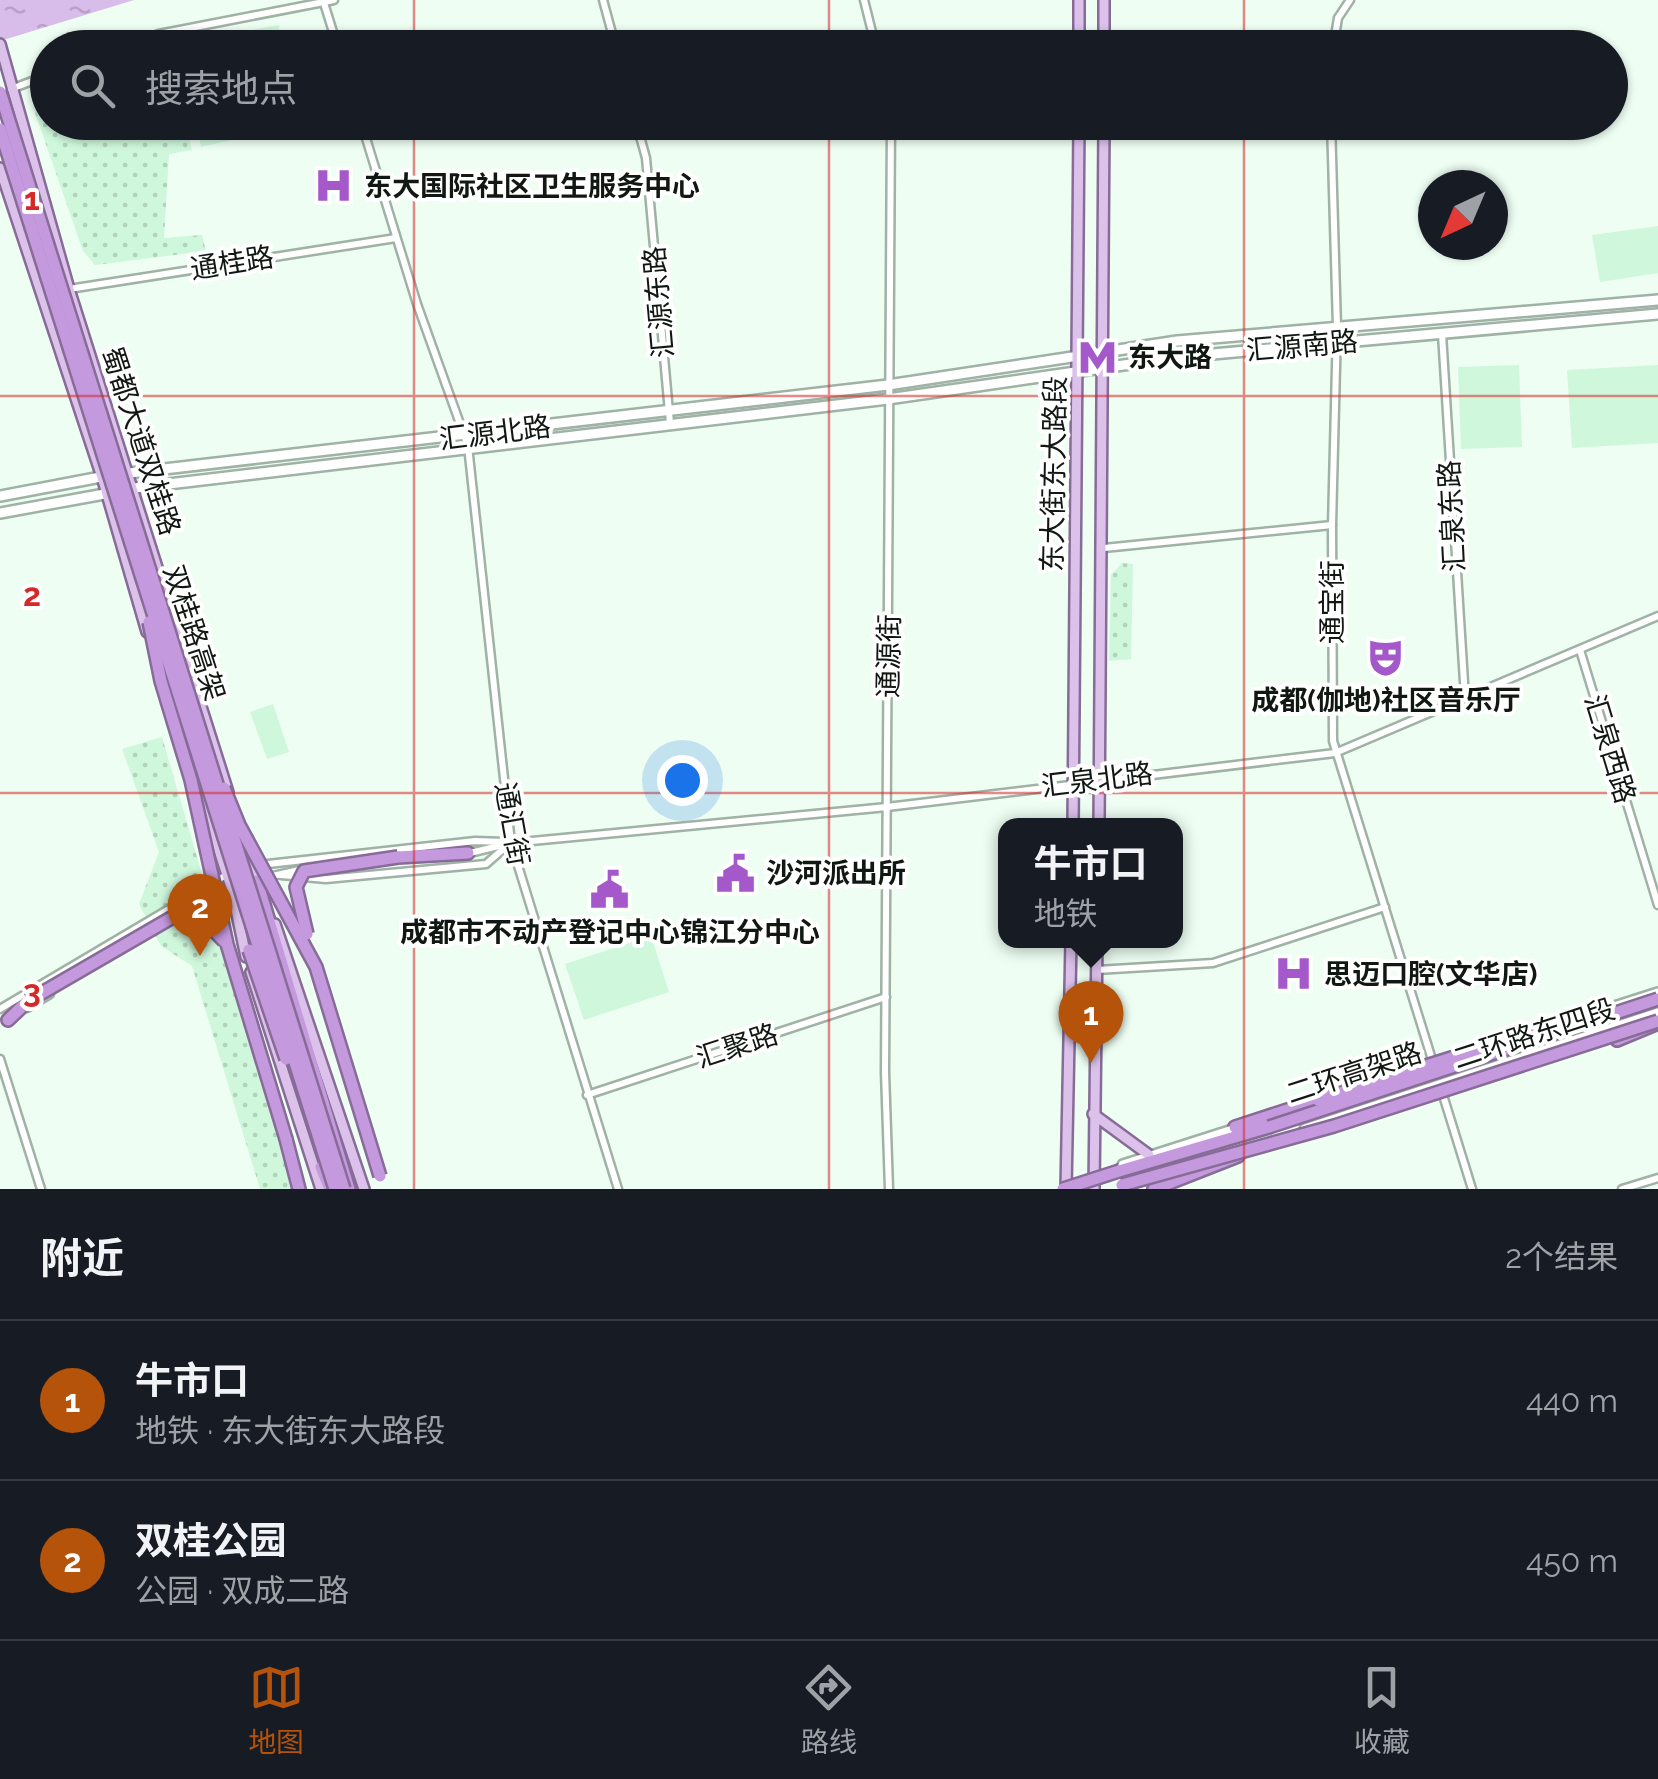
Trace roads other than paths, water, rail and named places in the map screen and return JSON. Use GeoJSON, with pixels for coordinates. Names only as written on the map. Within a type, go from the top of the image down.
{"type":"FeatureCollection","features":[{"type":"Feature","properties":{"kind":"highway","name":"双桂路高架"},"geometry":{"type":"LineString","coordinates":[[3,89],[332,1189]]}},
{"type":"Feature","properties":{"kind":"highway","name":"双桂路高架"},"geometry":{"type":"LineString","coordinates":[[0,129],[346,1189]]}},
{"type":"Feature","properties":{"kind":"highway"},"geometry":{"type":"LineString","coordinates":[[142,563],[161,681],[191,780],[226,944],[299,1189]]}},
{"type":"Feature","properties":{"kind":"highway"},"geometry":{"type":"LineString","coordinates":[[142,563],[239,824],[316,967]]}},
{"type":"Feature","properties":{"kind":"highway"},"geometry":{"type":"LineString","coordinates":[[384,1189],[297,896],[301,875],[314,866],[468,853]]}},
{"type":"Feature","properties":{"kind":"highway"},"geometry":{"type":"LineString","coordinates":[[257,881],[346,1189]]}},
{"type":"Feature","properties":{"kind":"highway"},"geometry":{"type":"LineString","coordinates":[[2,1018],[178,914],[202,918],[226,944]]}},
{"type":"Feature","properties":{"kind":"highway"},"geometry":{"type":"LineString","coordinates":[[249,950],[332,1189]]}},
{"type":"Feature","properties":{"kind":"highway"},"geometry":{"type":"LineString","coordinates":[[1235,1127],[1566,1018],[1658,996]]}},
{"type":"Feature","properties":{"kind":"highway","name":"二环高架路"},"geometry":{"type":"LineString","coordinates":[[1066,1189],[1269,1127],[1658,996]]}},
{"type":"Feature","properties":{"kind":"highway"},"geometry":{"type":"LineString","coordinates":[[1334,1126],[1374,1121],[1618,1040],[1658,1022]]}},
{"type":"Feature","properties":{"kind":"highway","name":"二环高架路"},"geometry":{"type":"LineString","coordinates":[[1112,1189],[1334,1126],[1658,1022]]}},
{"type":"Feature","properties":{"kind":"highway"},"geometry":{"type":"LineString","coordinates":[[1154,1189],[1253,1150]]}},
{"type":"Feature","properties":{"kind":"main road"},"geometry":{"type":"LineString","coordinates":[[1079,0],[1079,30]]}},
{"type":"Feature","properties":{"kind":"main road"},"geometry":{"type":"LineString","coordinates":[[1104,0],[1104,30]]}},
{"type":"Feature","properties":{"kind":"main road","name":"蜀都大道双桂路"},"geometry":{"type":"LineString","coordinates":[[0,44],[6,62],[3,89],[251,866],[291,966],[364,1189]]}},
{"type":"Feature","properties":{"kind":"main road","name":"东大街东大路段"},"geometry":{"type":"LineString","coordinates":[[1073,818],[1079,140]]}},
{"type":"Feature","properties":{"kind":"main road","name":"东大街东大路段"},"geometry":{"type":"LineString","coordinates":[[1099,818],[1104,140]]}},
{"type":"Feature","properties":{"kind":"main road","name":"蜀都大道双桂路"},"geometry":{"type":"LineString","coordinates":[[0,168],[227,874],[248,962],[321,1189]]}},
{"type":"Feature","properties":{"kind":"main road"},"geometry":{"type":"LineString","coordinates":[[232,890],[249,950]]}},
{"type":"Feature","properties":{"kind":"main road"},"geometry":{"type":"LineString","coordinates":[[1066,1189],[1071,948]]}},
{"type":"Feature","properties":{"kind":"main road"},"geometry":{"type":"LineString","coordinates":[[1094,1189],[1098,948]]}},
{"type":"Feature","properties":{"kind":"main road"},"geometry":{"type":"LineString","coordinates":[[1093,1114],[1149,1155]]}},
{"type":"Feature","properties":{"kind":"street"},"geometry":{"type":"LineString","coordinates":[[180,30],[334,0]]}},
{"type":"Feature","properties":{"kind":"street"},"geometry":{"type":"LineString","coordinates":[[602,0],[611,30]]}},
{"type":"Feature","properties":{"kind":"street"},"geometry":{"type":"LineString","coordinates":[[864,0],[872,30]]}},
{"type":"Feature","properties":{"kind":"street"},"geometry":{"type":"LineString","coordinates":[[1336,30],[1338,18],[1350,0]]}},
{"type":"Feature","properties":{"kind":"street"},"geometry":{"type":"LineString","coordinates":[[324,3],[332,30]]}},
{"type":"Feature","properties":{"kind":"street"},"geometry":{"type":"LineString","coordinates":[[3,89],[30,81]]}},
{"type":"Feature","properties":{"kind":"street","name":"通汇街"},"geometry":{"type":"LineString","coordinates":[[366,140],[466,442],[511,843],[618,1189]]}},
{"type":"Feature","properties":{"kind":"street","name":"汇源东路"},"geometry":{"type":"LineString","coordinates":[[641,140],[646,158],[669,417]]}},
{"type":"Feature","properties":{"kind":"street","name":"通源街"},"geometry":{"type":"LineString","coordinates":[[888,1189],[891,140]]}},
{"type":"Feature","properties":{"kind":"street","name":"通宝街"},"geometry":{"type":"LineString","coordinates":[[1332,140],[1337,328],[1332,524],[1336,752],[1472,1189]]}},
{"type":"Feature","properties":{"kind":"street","name":"通桂路"},"geometry":{"type":"LineString","coordinates":[[69,288],[396,238]]}},
{"type":"Feature","properties":{"kind":"street","name":"汇源南路"},"geometry":{"type":"LineString","coordinates":[[888,385],[1104,352],[1658,300]]}},
{"type":"Feature","properties":{"kind":"street","name":"汇源南路"},"geometry":{"type":"LineString","coordinates":[[888,399],[1104,367],[1658,314]]}},
{"type":"Feature","properties":{"kind":"street","name":"汇泉东路"},"geometry":{"type":"LineString","coordinates":[[1442,334],[1466,698]]}},
{"type":"Feature","properties":{"kind":"street","name":"汇源北路"},"geometry":{"type":"LineString","coordinates":[[0,513],[132,488],[888,385]]}},
{"type":"Feature","properties":{"kind":"street","name":"汇源北路"},"geometry":{"type":"LineString","coordinates":[[669,417],[888,399]]}},
{"type":"Feature","properties":{"kind":"street","name":"汇源北路"},"geometry":{"type":"LineString","coordinates":[[0,496],[128,472],[466,442]]}},
{"type":"Feature","properties":{"kind":"street"},"geometry":{"type":"LineString","coordinates":[[1104,548],[1332,524]]}},
{"type":"Feature","properties":{"kind":"street","name":"汇泉北路"},"geometry":{"type":"LineString","coordinates":[[2,1018],[232,890],[275,874],[468,853],[511,843],[887,807],[1336,752],[1658,616]]}},
{"type":"Feature","properties":{"kind":"street","name":"汇泉西路"},"geometry":{"type":"LineString","coordinates":[[1580,650],[1658,904]]}},
{"type":"Feature","properties":{"kind":"street","name":"汇泉北路"},"geometry":{"type":"LineString","coordinates":[[2,1018],[227,874],[251,866],[475,840],[511,843]]}},
{"type":"Feature","properties":{"kind":"street"},"geometry":{"type":"LineString","coordinates":[[275,874],[326,879],[486,864],[511,843]]}},
{"type":"Feature","properties":{"kind":"street"},"geometry":{"type":"LineString","coordinates":[[1097,970],[1213,963],[1385,907]]}},
{"type":"Feature","properties":{"kind":"street","name":"二环路东四段"},"geometry":{"type":"LineString","coordinates":[[1066,1189],[1149,1155],[1658,996]]}},
{"type":"Feature","properties":{"kind":"street","name":"汇聚路"},"geometry":{"type":"LineString","coordinates":[[587,1095],[886,997]]}},
{"type":"Feature","properties":{"kind":"street","name":"二环路东四段"},"geometry":{"type":"LineString","coordinates":[[1128,1189],[1658,1013]]}},
{"type":"Feature","properties":{"kind":"street"},"geometry":{"type":"LineString","coordinates":[[0,1059],[42,1189]]}},
{"type":"Feature","properties":{"kind":"street"},"geometry":{"type":"LineString","coordinates":[[1622,1189],[1658,1178]]}},
{"type":"Feature","properties":{"kind":"water"},"geometry":{"type":"Polygon","coordinates":[[[0,0],[134,0],[30,30],[0,41],[0,0]]]}},
{"type":"Feature","properties":{"kind":"place","name":"东大国际社区卫生服务中心"},"geometry":{"type":"Point","coordinates":[334,186]}},
{"type":"Feature","properties":{"kind":"place","name":"东大路"},"geometry":{"type":"Point","coordinates":[1098,357]}},
{"type":"Feature","properties":{"kind":"place","name":"成都(伽地)社区音乐厅"},"geometry":{"type":"Point","coordinates":[1386,657]}},
{"type":"Feature","properties":{"kind":"place","name":"沙河派出所"},"geometry":{"type":"Point","coordinates":[736,873]}},
{"type":"Feature","properties":{"kind":"place","name":"成都市不动产登记中心锦江分中心"},"geometry":{"type":"Point","coordinates":[610,889]}},
{"type":"Feature","properties":{"kind":"place","name":"双桂公园"},"geometry":{"type":"Point","coordinates":[200,956]}},
{"type":"Feature","properties":{"kind":"place","name":"思迈口腔(文华店)"},"geometry":{"type":"Point","coordinates":[1294,974]}},
{"type":"Feature","properties":{"kind":"place","name":"牛市口"},"geometry":{"type":"Point","coordinates":[1091,1063]}}]}
